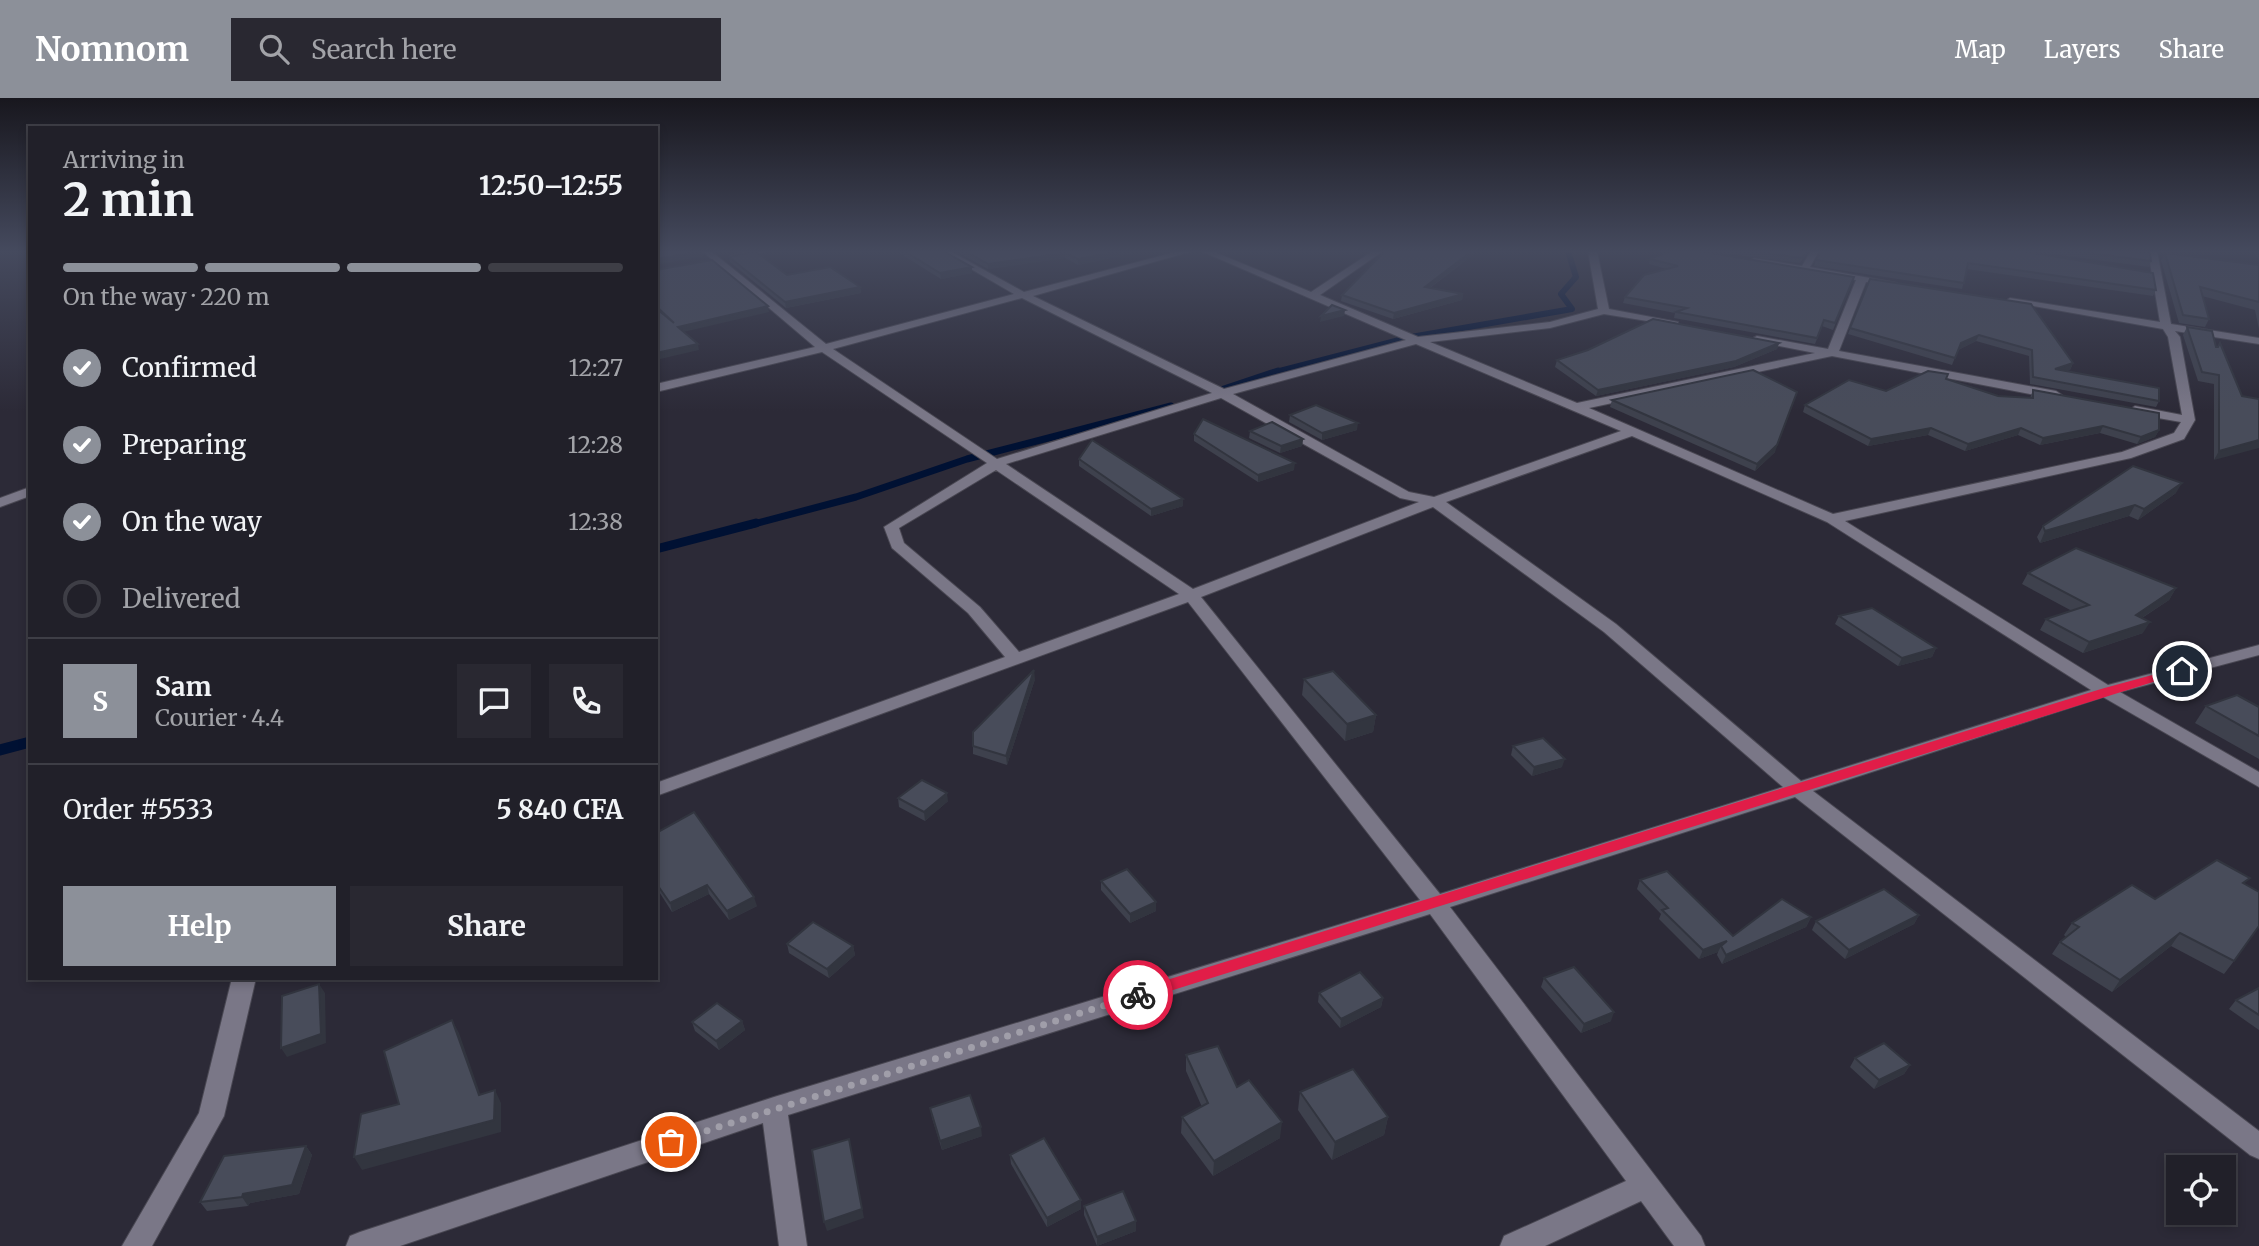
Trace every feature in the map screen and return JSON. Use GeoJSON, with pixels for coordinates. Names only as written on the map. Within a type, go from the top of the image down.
{"type":"FeatureCollection","features":[{"type":"Feature","properties":{"kind":"street"},"geometry":{"type":"LineString","coordinates":[[771,305],[824,348],[1191,595],[1434,904],[1690,1246]]}},
{"type":"Feature","properties":{"kind":"street"},"geometry":{"type":"LineString","coordinates":[[658,388],[824,348],[982,305]]}},
{"type":"Feature","properties":{"kind":"street"},"geometry":{"type":"LineString","coordinates":[[1043,305],[1223,393],[1405,495],[1436,501],[1610,628],[1798,789],[2259,1147]]}},
{"type":"Feature","properties":{"kind":"street"},"geometry":{"type":"LineString","coordinates":[[1332,305],[1574,408],[1633,430],[1832,519],[2105,691],[2259,781]]}},
{"type":"Feature","properties":{"kind":"street"},"geometry":{"type":"LineString","coordinates":[[1603,305],[1604,311]]}},
{"type":"Feature","properties":{"kind":"street"},"geometry":{"type":"LineString","coordinates":[[1832,353],[1852,305]]}},
{"type":"Feature","properties":{"kind":"street"},"geometry":{"type":"LineString","coordinates":[[2030,305],[2259,341]]}},
{"type":"Feature","properties":{"kind":"street"},"geometry":{"type":"LineString","coordinates":[[1832,519],[2126,455],[2179,436],[2189,420],[2174,337],[2166,325],[2162,305]]}},
{"type":"Feature","properties":{"kind":"street"},"geometry":{"type":"LineString","coordinates":[[1015,659],[974,610],[897,545],[891,527],[997,463],[1223,393],[1417,340],[1550,325],[1604,311],[1684,326]]}},
{"type":"Feature","properties":{"kind":"street"},"geometry":{"type":"LineString","coordinates":[[1738,336],[2065,396]]}},
{"type":"Feature","properties":{"kind":"street"},"geometry":{"type":"LineString","coordinates":[[1574,408],[1832,353]]}},
{"type":"Feature","properties":{"kind":"street"},"geometry":{"type":"LineString","coordinates":[[2119,406],[2189,420]]}},
{"type":"Feature","properties":{"kind":"street"},"geometry":{"type":"LineString","coordinates":[[658,789],[1633,430]]}},
{"type":"Feature","properties":{"kind":"street"},"geometry":{"type":"LineString","coordinates":[[0,503],[28,492]]}},
{"type":"Feature","properties":{"kind":"street"},"geometry":{"type":"LineString","coordinates":[[360,1246],[774,1108],[1434,904],[2105,691],[2259,650]]}},
{"type":"Feature","properties":{"kind":"street"},"geometry":{"type":"LineString","coordinates":[[135,1246],[211,1116],[244,980]]}},
{"type":"Feature","properties":{"kind":"street"},"geometry":{"type":"LineString","coordinates":[[774,1108],[793,1246]]}},
{"type":"Feature","properties":{"kind":"street"},"geometry":{"type":"LineString","coordinates":[[1514,1246],[1643,1186]]}},
{"type":"Feature","properties":{"kind":"building"},"geometry":{"type":"Polygon","coordinates":[[[658,305],[768,306],[678,327],[698,344],[658,353],[658,310],[674,323],[658,308],[658,305]]]}},
{"type":"Feature","properties":{"kind":"building"},"geometry":{"type":"Polygon","coordinates":[[[1332,305],[1345,310],[1321,316],[1332,305]]]}},
{"type":"Feature","properties":{"kind":"building"},"geometry":{"type":"Polygon","coordinates":[[[1370,305],[1425,305],[1394,313],[1370,305]]]}},
{"type":"Feature","properties":{"kind":"building"},"geometry":{"type":"Polygon","coordinates":[[[1668,305],[1843,305],[1835,323],[1824,320],[1817,338],[1676,312],[1687,308],[1668,305]]]}},
{"type":"Feature","properties":{"kind":"building"},"geometry":{"type":"Polygon","coordinates":[[[1860,305],[2031,305],[2073,363],[2055,369],[2159,388],[2159,401],[2033,377],[2032,350],[1979,335],[1961,343],[1955,358],[1850,328],[1860,305]]]}},
{"type":"Feature","properties":{"kind":"building"},"geometry":{"type":"Polygon","coordinates":[[[2180,305],[2205,305],[2209,319],[2183,315],[2180,305]]]}},
{"type":"Feature","properties":{"kind":"building"},"geometry":{"type":"Polygon","coordinates":[[[1653,319],[1779,343],[1736,361],[1598,390],[1557,360],[1588,350],[1653,319]]]}},
{"type":"Feature","properties":{"kind":"building"},"geometry":{"type":"Polygon","coordinates":[[[2187,327],[2212,331],[2216,347],[2220,343],[2242,396],[2259,399],[2259,440],[2219,451],[2219,375],[2202,372],[2187,327]]]}},
{"type":"Feature","properties":{"kind":"building"},"geometry":{"type":"Polygon","coordinates":[[[1753,370],[1797,392],[1777,445],[1757,464],[1612,400],[1753,370]]]}},
{"type":"Feature","properties":{"kind":"building"},"geometry":{"type":"Polygon","coordinates":[[[1928,371],[1948,374],[1946,379],[1998,396],[2033,398],[2033,390],[2159,413],[2159,430],[2141,437],[2103,426],[2043,438],[2021,428],[1968,444],[1931,428],[1871,439],[1805,405],[1849,380],[1886,391],[1928,371]]]}},
{"type":"Feature","properties":{"kind":"building"},"geometry":{"type":"Polygon","coordinates":[[[1316,405],[1358,423],[1322,433],[1290,415],[1316,405]]]}},
{"type":"Feature","properties":{"kind":"building"},"geometry":{"type":"Polygon","coordinates":[[[1203,419],[1295,463],[1258,475],[1194,434],[1203,419]]]}},
{"type":"Feature","properties":{"kind":"building"},"geometry":{"type":"Polygon","coordinates":[[[1272,422],[1303,439],[1281,446],[1250,431],[1272,422]]]}},
{"type":"Feature","properties":{"kind":"building"},"geometry":{"type":"Polygon","coordinates":[[[1092,440],[1183,499],[1151,509],[1079,459],[1092,440]]]}},
{"type":"Feature","properties":{"kind":"building"},"geometry":{"type":"Polygon","coordinates":[[[2133,466],[2182,483],[2144,509],[2135,505],[2045,531],[2043,526],[2133,466]]]}},
{"type":"Feature","properties":{"kind":"building"},"geometry":{"type":"Polygon","coordinates":[[[2076,548],[2176,588],[2136,615],[2150,622],[2089,642],[2046,619],[2089,605],[2028,573],[2076,548]]]}},
{"type":"Feature","properties":{"kind":"building"},"geometry":{"type":"Polygon","coordinates":[[[1872,608],[1936,648],[1902,658],[1839,616],[1872,608]]]}},
{"type":"Feature","properties":{"kind":"building"},"geometry":{"type":"Polygon","coordinates":[[[1034,670],[1006,756],[973,746],[973,732],[1034,670]]]}},
{"type":"Feature","properties":{"kind":"building"},"geometry":{"type":"Polygon","coordinates":[[[1333,671],[1376,715],[1347,724],[1304,679],[1333,671]]]}},
{"type":"Feature","properties":{"kind":"building"},"geometry":{"type":"Polygon","coordinates":[[[2237,695],[2259,707],[2259,736],[2206,706],[2237,695]]]}},
{"type":"Feature","properties":{"kind":"building"},"geometry":{"type":"Polygon","coordinates":[[[1543,738],[1565,759],[1534,767],[1513,746],[1543,738]]]}},
{"type":"Feature","properties":{"kind":"building"},"geometry":{"type":"Polygon","coordinates":[[[922,780],[947,793],[924,812],[898,798],[922,780]]]}},
{"type":"Feature","properties":{"kind":"building"},"geometry":{"type":"Polygon","coordinates":[[[694,812],[754,897],[727,911],[707,885],[670,903],[658,886],[658,832],[694,812]]]}},
{"type":"Feature","properties":{"kind":"building"},"geometry":{"type":"Polygon","coordinates":[[[2217,860],[2250,878],[2243,883],[2259,892],[2259,926],[2234,961],[2180,933],[2120,980],[2060,942],[2079,927],[2072,923],[2132,885],[2155,899],[2217,860]]]}},
{"type":"Feature","properties":{"kind":"building"},"geometry":{"type":"Polygon","coordinates":[[[1127,869],[1156,902],[1130,914],[1101,881],[1127,869]]]}},
{"type":"Feature","properties":{"kind":"building"},"geometry":{"type":"Polygon","coordinates":[[[1667,871],[1733,936],[1782,899],[1811,917],[1726,955],[1721,946],[1727,941],[1703,950],[1662,910],[1668,908],[1640,880],[1667,871]]]}},
{"type":"Feature","properties":{"kind":"building"},"geometry":{"type":"Polygon","coordinates":[[[1884,889],[1919,915],[1849,950],[1816,921],[1884,889]]]}},
{"type":"Feature","properties":{"kind":"building"},"geometry":{"type":"Polygon","coordinates":[[[813,922],[853,946],[827,969],[787,944],[813,922]]]}},
{"type":"Feature","properties":{"kind":"building"},"geometry":{"type":"Polygon","coordinates":[[[1574,967],[1614,1012],[1584,1024],[1544,978],[1574,967]]]}},
{"type":"Feature","properties":{"kind":"building"},"geometry":{"type":"Polygon","coordinates":[[[1360,972],[1383,998],[1341,1019],[1319,993],[1360,972]]]}},
{"type":"Feature","properties":{"kind":"building"},"geometry":{"type":"Polygon","coordinates":[[[319,984],[321,1034],[281,1048],[282,996],[319,984]]]}},
{"type":"Feature","properties":{"kind":"building"},"geometry":{"type":"Polygon","coordinates":[[[2259,988],[2259,1015],[2236,1000],[2259,988]]]}},
{"type":"Feature","properties":{"kind":"building"},"geometry":{"type":"Polygon","coordinates":[[[717,1003],[742,1021],[716,1041],[692,1022],[717,1003]]]}},
{"type":"Feature","properties":{"kind":"building"},"geometry":{"type":"Polygon","coordinates":[[[452,1020],[479,1095],[495,1090],[494,1120],[354,1157],[361,1114],[399,1104],[384,1051],[452,1020]]]}},
{"type":"Feature","properties":{"kind":"building"},"geometry":{"type":"Polygon","coordinates":[[[1884,1043],[1910,1065],[1879,1080],[1855,1058],[1884,1043]]]}},
{"type":"Feature","properties":{"kind":"building"},"geometry":{"type":"Polygon","coordinates":[[[1218,1046],[1237,1087],[1249,1080],[1282,1122],[1214,1161],[1182,1117],[1208,1103],[1186,1055],[1218,1046]]]}},
{"type":"Feature","properties":{"kind":"building"},"geometry":{"type":"Polygon","coordinates":[[[1353,1069],[1388,1117],[1335,1142],[1300,1092],[1353,1069]]]}},
{"type":"Feature","properties":{"kind":"building"},"geometry":{"type":"Polygon","coordinates":[[[970,1095],[981,1127],[940,1141],[930,1108],[970,1095]]]}},
{"type":"Feature","properties":{"kind":"building"},"geometry":{"type":"Polygon","coordinates":[[[1044,1138],[1081,1200],[1047,1218],[1010,1155],[1044,1138]]]}},
{"type":"Feature","properties":{"kind":"building"},"geometry":{"type":"Polygon","coordinates":[[[849,1139],[862,1209],[824,1222],[812,1150],[849,1139]]]}},
{"type":"Feature","properties":{"kind":"building"},"geometry":{"type":"Polygon","coordinates":[[[306,1146],[292,1185],[243,1194],[242,1197],[200,1202],[224,1156],[306,1146]]]}},
{"type":"Feature","properties":{"kind":"building"},"geometry":{"type":"Polygon","coordinates":[[[1123,1191],[1136,1221],[1097,1237],[1084,1206],[1123,1191]]]}},
{"type":"Feature","properties":{"kind":"waterway"},"geometry":{"type":"LineString","coordinates":[[1272,373],[1411,337],[1572,309],[1569,305]]}},
{"type":"Feature","properties":{"kind":"waterway"},"geometry":{"type":"LineString","coordinates":[[1272,373],[1278,371]]}},
{"type":"Feature","properties":{"kind":"waterway"},"geometry":{"type":"LineString","coordinates":[[1212,393],[1272,373]]}},
{"type":"Feature","properties":{"kind":"waterway"},"geometry":{"type":"LineString","coordinates":[[750,525],[856,497],[967,459],[1171,406]]}},
{"type":"Feature","properties":{"kind":"waterway"},"geometry":{"type":"LineString","coordinates":[[658,548],[756,523]]}},
{"type":"Feature","properties":{"kind":"waterway"},"geometry":{"type":"LineString","coordinates":[[0,750],[28,743]]}},
{"type":"Feature","properties":{"kind":"way so far"},"geometry":{"type":"LineString","coordinates":[[671,1142],[1138,995]]}},
{"type":"Feature","properties":{"kind":"route"},"geometry":{"type":"LineString","coordinates":[[1138,995],[1461,896],[2105,691],[2182,671]]}}]}
